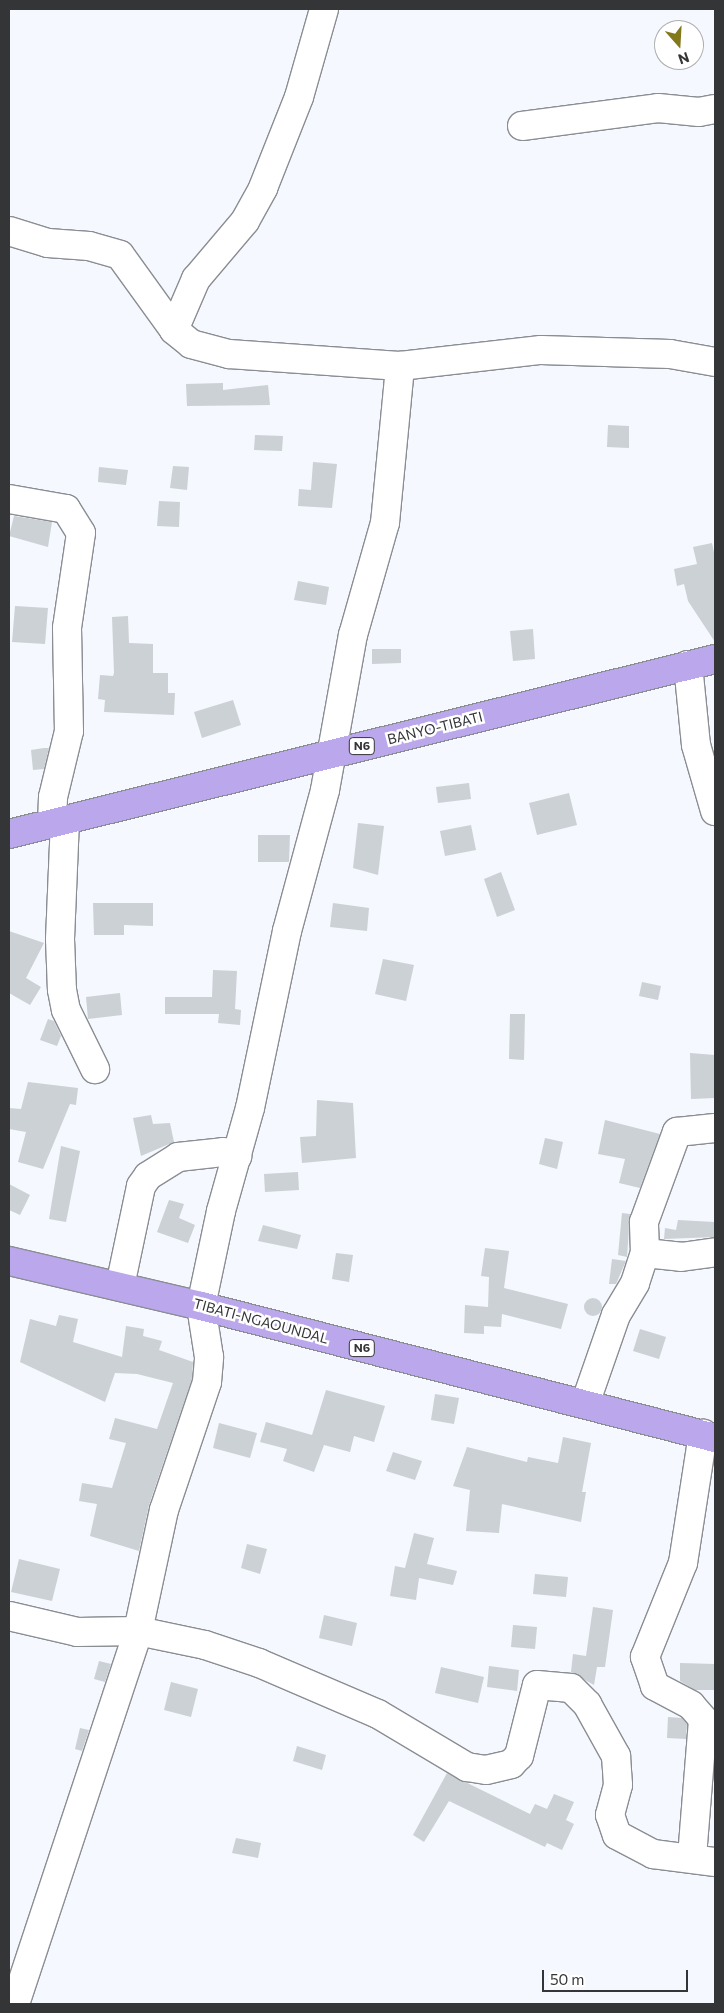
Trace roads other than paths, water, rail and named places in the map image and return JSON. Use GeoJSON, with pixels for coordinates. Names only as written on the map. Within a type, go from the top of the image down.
{"type":"FeatureCollection","features":[{"type":"Feature","properties":{"kind":"highway","name":"BANYO-TIBATI"},"geometry":{"type":"LineString","coordinates":[[9,834],[715,659]]}},
{"type":"Feature","properties":{"kind":"highway","name":"TIBATI-NGAOUNDAL"},"geometry":{"type":"LineString","coordinates":[[9,1261],[202,1306],[709,1436]]}},
{"type":"Feature","properties":{"kind":"street"},"geometry":{"type":"LineString","coordinates":[[174,330],[196,279],[245,221],[263,188],[299,97],[324,9]]}},
{"type":"Feature","properties":{"kind":"street"},"geometry":{"type":"LineString","coordinates":[[522,126],[658,108],[699,112],[715,109]]}},
{"type":"Feature","properties":{"kind":"street"},"geometry":{"type":"LineString","coordinates":[[9,231],[48,243],[89,246],[120,255],[174,330],[191,344],[229,354],[400,366],[540,350],[670,354],[715,362]]}},
{"type":"Feature","properties":{"kind":"street"},"geometry":{"type":"LineString","coordinates":[[15,2004],[138,1631],[164,1510],[207,1382],[209,1357],[202,1306],[287,931],[325,790],[330,755],[360,606],[389,504],[400,366]]}},
{"type":"Feature","properties":{"kind":"street"},"geometry":{"type":"LineString","coordinates":[[9,499],[66,510],[81,534],[67,628],[69,731],[52,797],[58,822],[62,990],[66,1010],[95,1069]]}},
{"type":"Feature","properties":{"kind":"street"},"geometry":{"type":"LineString","coordinates":[[688,665],[690,709],[696,745],[715,811]]}},
{"type":"Feature","properties":{"kind":"street"},"geometry":{"type":"LineString","coordinates":[[585,1404],[606,1337],[635,1283],[645,1253],[644,1222],[677,1132],[715,1128]]}},
{"type":"Feature","properties":{"kind":"street"},"geometry":{"type":"LineString","coordinates":[[120,1286],[141,1186],[148,1176],[178,1157],[224,1152],[237,1156]]}},
{"type":"Feature","properties":{"kind":"street"},"geometry":{"type":"LineString","coordinates":[[645,1253],[681,1257],[715,1252]]}},
{"type":"Feature","properties":{"kind":"street"},"geometry":{"type":"LineString","coordinates":[[9,1616],[77,1632],[138,1631],[205,1645],[259,1663],[378,1714],[467,1767],[486,1770],[511,1764],[519,1756],[537,1685],[571,1688],[587,1704],[616,1756],[618,1785],[610,1815],[617,1835],[653,1854],[704,1860],[694,1804],[708,1770],[703,1720],[691,1705],[655,1686],[644,1657],[683,1563],[709,1436]]}}]}
